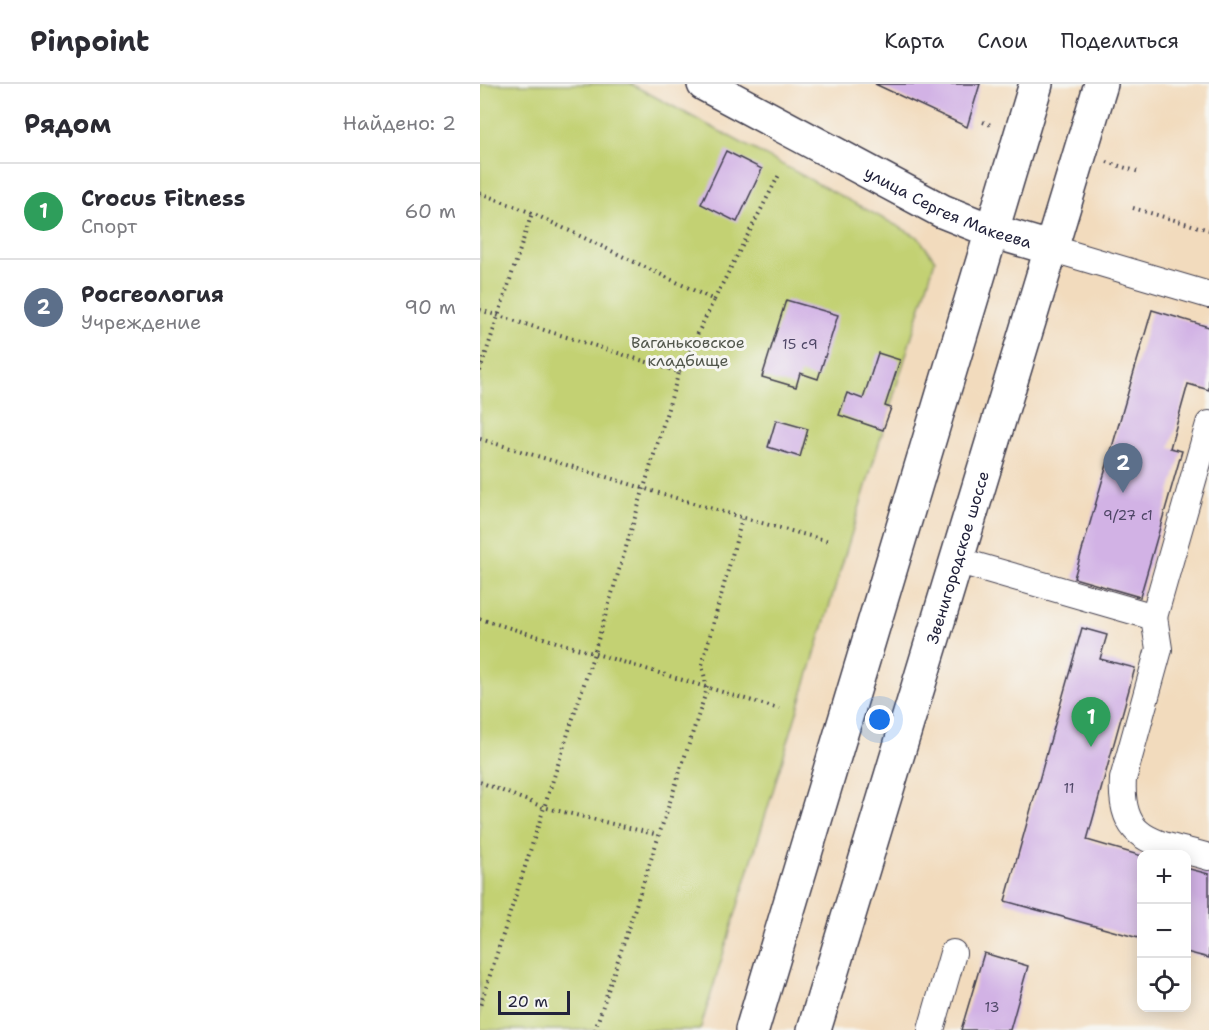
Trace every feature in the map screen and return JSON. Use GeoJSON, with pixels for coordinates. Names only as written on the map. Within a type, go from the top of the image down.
{"type":"FeatureCollection","features":[{"type":"Feature","properties":{"kind":"main road","name":"улица Сергея Макеева"},"geometry":{"type":"LineString","coordinates":[[704,84],[942,211],[992,231],[1050,248]]}},
{"type":"Feature","properties":{"kind":"main road"},"geometry":{"type":"LineString","coordinates":[[752,1030],[1036,84]]}},
{"type":"Feature","properties":{"kind":"main road","name":"Звенигородское шоссе"},"geometry":{"type":"LineString","coordinates":[[814,1030],[1101,84]]}},
{"type":"Feature","properties":{"kind":"street","name":"улица Сергея Макеева"},"geometry":{"type":"LineString","coordinates":[[1050,248],[1209,295]]}},
{"type":"Feature","properties":{"kind":"street"},"geometry":{"type":"LineString","coordinates":[[1209,424],[1154,617],[1159,649],[1123,779],[1122,801],[1126,816],[1135,830],[1144,838],[1209,857]]}},
{"type":"Feature","properties":{"kind":"street"},"geometry":{"type":"LineString","coordinates":[[956,560],[1154,617]]}},
{"type":"Feature","properties":{"kind":"street"},"geometry":{"type":"LineString","coordinates":[[931,1030],[953,953]]}},
{"type":"Feature","properties":{"kind":"path"},"geometry":{"type":"LineString","coordinates":[[983,122],[991,125]]}},
{"type":"Feature","properties":{"kind":"path"},"geometry":{"type":"LineString","coordinates":[[1106,162],[1139,172]]}},
{"type":"Feature","properties":{"kind":"path"},"geometry":{"type":"LineString","coordinates":[[480,1006],[594,653],[679,372],[780,173]]}},
{"type":"Feature","properties":{"kind":"path"},"geometry":{"type":"LineString","coordinates":[[480,193],[532,213],[714,300]]}},
{"type":"Feature","properties":{"kind":"path"},"geometry":{"type":"LineString","coordinates":[[1133,208],[1209,230]]}},
{"type":"Feature","properties":{"kind":"path"},"geometry":{"type":"LineString","coordinates":[[480,371],[532,213]]}},
{"type":"Feature","properties":{"kind":"path"},"geometry":{"type":"LineString","coordinates":[[480,310],[679,372]]}},
{"type":"Feature","properties":{"kind":"path"},"geometry":{"type":"LineString","coordinates":[[480,439],[644,487],[742,519],[829,541]]}},
{"type":"Feature","properties":{"kind":"path"},"geometry":{"type":"LineString","coordinates":[[595,1030],[707,688],[702,665],[742,519]]}},
{"type":"Feature","properties":{"kind":"path"},"geometry":{"type":"LineString","coordinates":[[480,619],[779,709]]}},
{"type":"Feature","properties":{"kind":"path"},"geometry":{"type":"LineString","coordinates":[[480,782],[543,807],[658,836]]}},
{"type":"Feature","properties":{"kind":"green space","name":"Ваганьковское кладбище"},"geometry":{"type":"Polygon","coordinates":[[[480,84],[631,84],[918,237],[935,260],[700,1030],[480,1030],[480,84]]]}},
{"type":"Feature","properties":{"kind":"building"},"geometry":{"type":"Polygon","coordinates":[[[875,84],[980,84],[967,127],[875,84]]]}},
{"type":"Feature","properties":{"kind":"building"},"geometry":{"type":"Polygon","coordinates":[[[726,151],[762,169],[737,222],[701,204],[726,151]]]}},
{"type":"Feature","properties":{"kind":"building"},"geometry":{"type":"Polygon","coordinates":[[[786,300],[838,315],[818,379],[800,373],[796,387],[762,377],[786,300]]]}},
{"type":"Feature","properties":{"kind":"building"},"geometry":{"type":"Polygon","coordinates":[[[1152,310],[1209,327],[1209,390],[1188,384],[1170,448],[1182,451],[1140,597],[1074,578],[1152,310]]]}},
{"type":"Feature","properties":{"kind":"building"},"geometry":{"type":"Polygon","coordinates":[[[878,353],[900,360],[885,406],[891,408],[883,430],[839,415],[847,393],[863,399],[878,353]]]}},
{"type":"Feature","properties":{"kind":"building"},"geometry":{"type":"Polygon","coordinates":[[[776,420],[808,429],[800,457],[768,447],[776,420]]]}},
{"type":"Feature","properties":{"kind":"building"},"geometry":{"type":"Polygon","coordinates":[[[1082,628],[1107,635],[1100,659],[1135,668],[1087,840],[1137,855],[1137,938],[1005,901],[1082,628]]]}},
{"type":"Feature","properties":{"kind":"building"},"geometry":{"type":"Polygon","coordinates":[[[1191,869],[1209,874],[1209,958],[1191,953],[1191,869]]]}},
{"type":"Feature","properties":{"kind":"building"},"geometry":{"type":"Polygon","coordinates":[[[984,953],[1028,966],[1010,1030],[961,1030],[984,953]]]}},
{"type":"Feature","properties":{"kind":"place","name":"Росгеология"},"geometry":{"type":"Point","coordinates":[1123,493]}},
{"type":"Feature","properties":{"kind":"place","name":"Crocus Fitness"},"geometry":{"type":"Point","coordinates":[1091,747]}}]}
